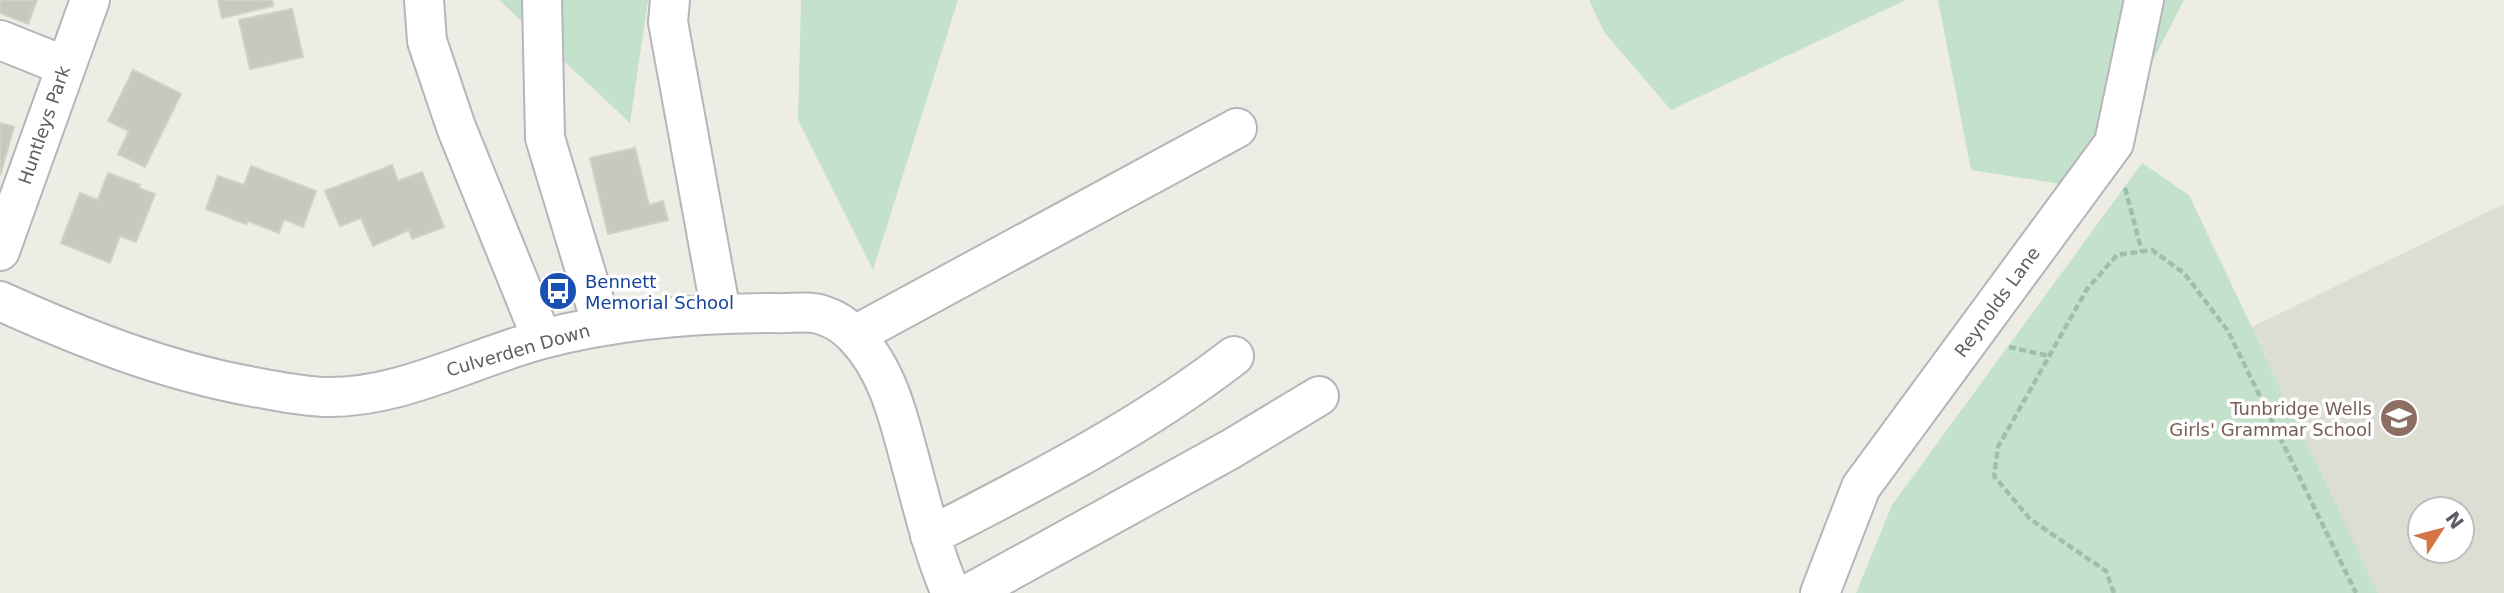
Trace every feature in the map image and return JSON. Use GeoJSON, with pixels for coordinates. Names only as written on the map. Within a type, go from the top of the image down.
{"type":"FeatureCollection","features":[{"type":"Feature","properties":{"kind":"street","name":"Huntleys Park"},"geometry":{"type":"LineString","coordinates":[[0,251],[90,0]]}},
{"type":"Feature","properties":{"kind":"street"},"geometry":{"type":"LineString","coordinates":[[424,0],[427,41],[456,127],[542,340]]}},
{"type":"Feature","properties":{"kind":"street"},"geometry":{"type":"LineString","coordinates":[[542,0],[545,138],[602,326]]}},
{"type":"Feature","properties":{"kind":"street"},"geometry":{"type":"LineString","coordinates":[[670,0],[668,22],[721,313]]}},
{"type":"Feature","properties":{"kind":"street","name":"Reynolds Lane"},"geometry":{"type":"LineString","coordinates":[[1820,593],[1861,486],[2114,142],[2144,0]]}},
{"type":"Feature","properties":{"kind":"street"},"geometry":{"type":"LineString","coordinates":[[0,40],[65,66]]}},
{"type":"Feature","properties":{"kind":"street"},"geometry":{"type":"LineString","coordinates":[[855,335],[1237,128]]}},
{"type":"Feature","properties":{"kind":"street","name":"Culverden Down"},"geometry":{"type":"LineString","coordinates":[[0,301],[64,330],[145,361],[219,381],[296,395],[325,397],[353,395],[411,383],[542,340],[602,326],[721,313],[820,314],[841,323],[855,335],[867,350],[895,404],[930,536],[951,593]]}},
{"type":"Feature","properties":{"kind":"street"},"geometry":{"type":"LineString","coordinates":[[930,536],[1040,480],[1185,394],[1234,356]]}},
{"type":"Feature","properties":{"kind":"street"},"geometry":{"type":"LineString","coordinates":[[970,593],[1231,449],[1319,396]]}},
{"type":"Feature","properties":{"kind":"path"},"geometry":{"type":"LineString","coordinates":[[2114,593],[2106,571],[2030,519],[1994,476],[1998,447],[2087,289],[2117,255],[2152,250],[2185,273],[2228,331],[2356,593]]}},
{"type":"Feature","properties":{"kind":"shaded area","name":"Tunbridge Wells Girls' Grammar School"},"geometry":{"type":"Polygon","coordinates":[[[2504,204],[2504,593],[2377,593],[2252,327],[2504,204]]]}},
{"type":"Feature","properties":{"kind":"green space"},"geometry":{"type":"Polygon","coordinates":[[[499,0],[648,0],[630,123],[499,0]]]}},
{"type":"Feature","properties":{"kind":"green space"},"geometry":{"type":"Polygon","coordinates":[[[801,0],[958,0],[873,270],[798,120],[801,0]]]}},
{"type":"Feature","properties":{"kind":"green space"},"geometry":{"type":"Polygon","coordinates":[[[1589,0],[1906,0],[1671,110],[1604,32],[1589,0]]]}},
{"type":"Feature","properties":{"kind":"green space"},"geometry":{"type":"Polygon","coordinates":[[[1938,0],[2184,0],[2087,188],[1971,170],[1938,0]]]}},
{"type":"Feature","properties":{"kind":"green space"},"geometry":{"type":"Polygon","coordinates":[[[2142,163],[2189,195],[2378,593],[1856,593],[1892,505],[2142,163]]]}},
{"type":"Feature","properties":{"kind":"building"},"geometry":{"type":"Polygon","coordinates":[[[0,0],[37,0],[28,24],[0,13],[0,0]]]}},
{"type":"Feature","properties":{"kind":"building"},"geometry":{"type":"Polygon","coordinates":[[[218,0],[272,0],[273,6],[222,18],[218,0]]]}},
{"type":"Feature","properties":{"kind":"building"},"geometry":{"type":"Polygon","coordinates":[[[292,9],[303,57],[250,69],[239,20],[292,9]]]}},
{"type":"Feature","properties":{"kind":"building"},"geometry":{"type":"Polygon","coordinates":[[[133,70],[181,94],[145,167],[118,154],[129,131],[108,121],[133,70]]]}},
{"type":"Feature","properties":{"kind":"building"},"geometry":{"type":"Polygon","coordinates":[[[0,123],[14,127],[0,176],[0,123]]]}},
{"type":"Feature","properties":{"kind":"building"},"geometry":{"type":"Polygon","coordinates":[[[635,148],[649,205],[663,201],[668,220],[608,234],[590,158],[635,148]]]}},
{"type":"Feature","properties":{"kind":"building"},"geometry":{"type":"Polygon","coordinates":[[[392,165],[398,181],[422,172],[444,227],[412,239],[409,230],[373,246],[361,218],[340,226],[325,191],[392,165]]]}},
{"type":"Feature","properties":{"kind":"building"},"geometry":{"type":"Polygon","coordinates":[[[251,166],[316,191],[303,227],[284,219],[279,233],[206,209],[218,176],[244,185],[251,166]]]}},
{"type":"Feature","properties":{"kind":"building"},"geometry":{"type":"Polygon","coordinates":[[[108,173],[155,194],[136,242],[120,236],[110,263],[61,243],[80,193],[98,200],[108,173]]]}},
{"type":"Feature","properties":{"kind":"place","name":"Bennett Memorial School"},"geometry":{"type":"Point","coordinates":[558,291]}},
{"type":"Feature","properties":{"kind":"place","name":"Tunbridge Wells Girls' Grammar School"},"geometry":{"type":"Point","coordinates":[2399,418]}}]}
